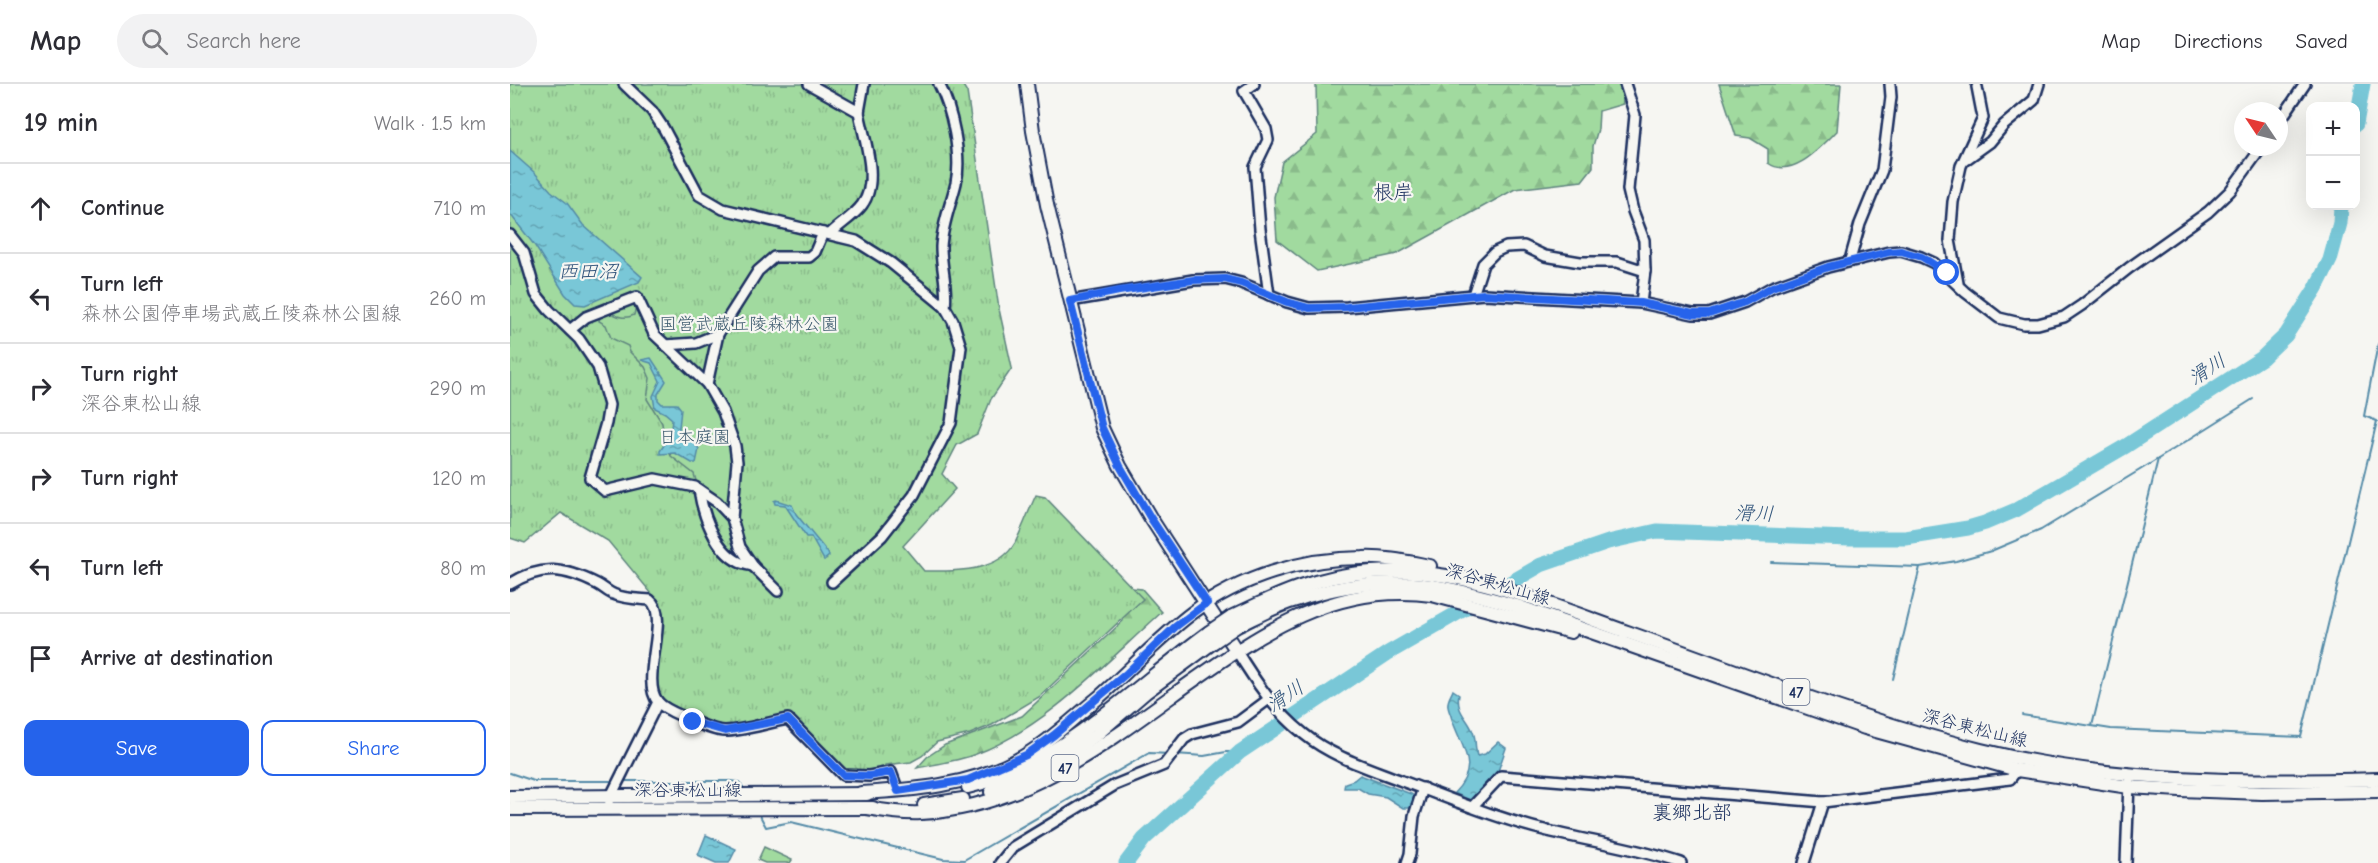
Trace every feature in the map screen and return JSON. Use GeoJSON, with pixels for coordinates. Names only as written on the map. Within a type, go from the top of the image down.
{"type":"FeatureCollection","features":[{"type":"Feature","properties":{"kind":"main road"},"geometry":{"type":"LineString","coordinates":[[1027,84],[1045,195],[1102,428],[1120,466],[1145,509],[1236,650]]}},
{"type":"Feature","properties":{"kind":"main road","name":"深谷東松山線"},"geometry":{"type":"LineString","coordinates":[[510,809],[608,802],[898,791],[968,780],[1026,755],[1054,735],[1127,673],[1175,627],[1207,603],[1238,586],[1288,568],[1314,562],[1363,558],[1400,561],[1466,572],[1530,590],[1581,616]]}},
{"type":"Feature","properties":{"kind":"main road","name":"深谷東松山線"},"geometry":{"type":"LineString","coordinates":[[861,793],[884,796],[940,793],[985,783],[1026,766],[1088,726],[1212,636],[1276,595],[1310,583],[1372,572],[1419,572],[1446,575],[1485,584],[1928,736],[2045,763],[2129,780],[2378,779]]}},
{"type":"Feature","properties":{"kind":"main road","name":"深谷東松山線"},"geometry":{"type":"LineString","coordinates":[[1234,622],[1293,600],[1328,590],[1359,584],[1428,584],[1468,592],[1602,635],[1865,728],[2017,770],[2262,793],[2378,791]]}},
{"type":"Feature","properties":{"kind":"main road","name":"深谷東松山線"},"geometry":{"type":"LineString","coordinates":[[867,808],[919,813],[943,811],[969,807],[1019,791],[1081,759],[1236,650],[1268,631],[1329,603],[1369,594],[1418,593],[1459,600],[1567,631],[1602,635]]}},
{"type":"Feature","properties":{"kind":"main road","name":"深谷東松山線"},"geometry":{"type":"LineString","coordinates":[[510,797],[750,808],[867,808],[962,800],[1023,780],[1052,764],[1096,735],[1212,636]]}},
{"type":"Feature","properties":{"kind":"street"},"geometry":{"type":"LineString","coordinates":[[624,84],[652,111],[699,195],[723,209],[856,241],[891,263],[945,307],[953,321],[961,347],[951,423],[914,495],[897,519],[870,549],[832,582]]}},
{"type":"Feature","properties":{"kind":"street"},"geometry":{"type":"LineString","coordinates":[[809,84],[859,112]]}},
{"type":"Feature","properties":{"kind":"street"},"geometry":{"type":"LineString","coordinates":[[707,384],[718,334],[758,271],[774,257],[808,257],[815,252],[826,233],[861,207],[869,194],[870,170],[859,112],[864,84]]}},
{"type":"Feature","properties":{"kind":"street"},"geometry":{"type":"LineString","coordinates":[[939,84],[947,99],[957,159],[957,181],[941,245],[945,307]]}},
{"type":"Feature","properties":{"kind":"street"},"geometry":{"type":"LineString","coordinates":[[1254,84],[1244,92],[1266,129],[1268,140],[1255,167],[1269,295]]}},
{"type":"Feature","properties":{"kind":"street"},"geometry":{"type":"LineString","coordinates":[[1625,84],[1635,115],[1628,190],[1632,211],[1644,240],[1646,271],[1641,303]]}},
{"type":"Feature","properties":{"kind":"street"},"geometry":{"type":"LineString","coordinates":[[1850,260],[1860,224],[1882,170],[1891,97],[1890,84]]}},
{"type":"Feature","properties":{"kind":"street"},"geometry":{"type":"LineString","coordinates":[[1965,160],[1990,142],[2004,125],[2034,100],[2039,84]]}},
{"type":"Feature","properties":{"kind":"street"},"geometry":{"type":"LineString","coordinates":[[2288,109],[2305,84]]}},
{"type":"Feature","properties":{"kind":"street"},"geometry":{"type":"LineString","coordinates":[[1958,285],[1950,240],[1953,202],[1957,179],[1983,118],[1977,87]]}},
{"type":"Feature","properties":{"kind":"street"},"geometry":{"type":"LineString","coordinates":[[1070,301],[1119,291],[1225,279],[1309,308],[1473,295],[1641,303],[1693,314],[1709,314],[1745,302],[1772,287],[1850,260],[1889,252],[1911,253],[1934,263],[1990,312],[2010,322],[2038,324],[2064,317],[2216,205],[2230,191],[2255,156]]}},
{"type":"Feature","properties":{"kind":"street"},"geometry":{"type":"LineString","coordinates":[[510,235],[524,253],[536,294],[579,339],[598,367],[609,405],[590,478],[605,491],[655,479],[695,487],[717,502],[732,518]]}},
{"type":"Feature","properties":{"kind":"street"},"geometry":{"type":"LineString","coordinates":[[1473,295],[1482,264],[1506,247],[1524,246],[1545,256],[1580,262],[1617,262],[1646,271]]}},
{"type":"Feature","properties":{"kind":"street"},"geometry":{"type":"LineString","coordinates":[[570,330],[586,317],[637,297],[654,334],[707,384],[723,412],[735,446],[737,462],[732,518],[740,547],[753,566],[778,591]]}},
{"type":"Feature","properties":{"kind":"street"},"geometry":{"type":"LineString","coordinates":[[665,345],[696,343],[718,334]]}},
{"type":"Feature","properties":{"kind":"street"},"geometry":{"type":"LineString","coordinates":[[699,490],[702,507],[723,549],[739,562],[753,566]]}},
{"type":"Feature","properties":{"kind":"street"},"geometry":{"type":"LineString","coordinates":[[510,584],[527,573],[548,570],[567,571],[582,576],[613,594],[650,600],[654,603],[657,639],[652,666],[652,691],[658,702],[693,722],[725,731],[788,719],[843,775],[869,776],[891,772],[898,791]]}},
{"type":"Feature","properties":{"kind":"street"},"geometry":{"type":"LineString","coordinates":[[1236,650],[1272,703],[1305,735],[1364,766],[1472,807],[1550,832],[1650,853],[1681,863]]}},
{"type":"Feature","properties":{"kind":"street"},"geometry":{"type":"LineString","coordinates":[[608,802],[658,702]]}},
{"type":"Feature","properties":{"kind":"street"},"geometry":{"type":"LineString","coordinates":[[1000,863],[1013,847],[1115,785],[1164,765],[1184,739],[1192,734],[1238,722],[1272,703]]}},
{"type":"Feature","properties":{"kind":"street"},"geometry":{"type":"LineString","coordinates":[[1472,807],[1501,776],[1823,802],[2010,779],[2017,770]]}},
{"type":"Feature","properties":{"kind":"street"},"geometry":{"type":"LineString","coordinates":[[2126,863],[2129,780]]}},
{"type":"Feature","properties":{"kind":"street"},"geometry":{"type":"LineString","coordinates":[[1407,863],[1414,816],[1423,789]]}},
{"type":"Feature","properties":{"kind":"street"},"geometry":{"type":"LineString","coordinates":[[1804,863],[1823,802]]}},
{"type":"Feature","properties":{"kind":"street"},"geometry":{"type":"LineString","coordinates":[[1645,863],[1650,853]]}},
{"type":"Feature","properties":{"kind":"green space","name":"国営武蔵丘陵森林公園"},"geometry":{"type":"Polygon","coordinates":[[[510,84],[962,84],[967,92],[999,309],[1012,368],[991,399],[977,434],[957,445],[942,474],[955,489],[903,546],[924,571],[961,570],[987,565],[1007,553],[1015,543],[1036,495],[1045,497],[1143,599],[1039,697],[992,725],[970,734],[937,742],[922,756],[911,762],[885,765],[884,770],[848,772],[842,769],[791,715],[729,729],[703,722],[661,701],[655,689],[659,607],[657,600],[608,541],[561,513],[525,543],[510,538],[510,84]]]}},
{"type":"Feature","properties":{"kind":"green space"},"geometry":{"type":"Polygon","coordinates":[[[1316,84],[1621,84],[1623,104],[1599,111],[1598,129],[1593,146],[1593,167],[1582,181],[1515,189],[1397,254],[1317,271],[1277,240],[1274,197],[1282,162],[1317,134],[1316,84]]]}},
{"type":"Feature","properties":{"kind":"green space"},"geometry":{"type":"Polygon","coordinates":[[[1719,84],[1841,84],[1837,131],[1814,153],[1796,165],[1777,167],[1768,163],[1768,149],[1750,138],[1736,136],[1719,84]]]}},
{"type":"Feature","properties":{"kind":"green space","name":"日本庭園"},"geometry":{"type":"Polygon","coordinates":[[[636,306],[640,309],[649,332],[704,387],[718,412],[732,460],[731,491],[725,506],[697,484],[694,474],[671,456],[664,439],[662,423],[647,399],[650,378],[645,367],[630,352],[628,346],[611,338],[606,325],[599,321],[601,313],[608,311],[623,317],[634,315],[636,306]]]}},
{"type":"Feature","properties":{"kind":"green space"},"geometry":{"type":"Polygon","coordinates":[[[1132,588],[1142,589],[1162,612],[1075,692],[1002,742],[976,754],[917,768],[927,757],[945,745],[1022,716],[1123,621],[1132,588]]]}},
{"type":"Feature","properties":{"kind":"green space"},"geometry":{"type":"Polygon","coordinates":[[[764,847],[792,860],[790,863],[765,863],[758,860],[764,847]]]}},
{"type":"Feature","properties":{"kind":"water","name":"西田沼"},"geometry":{"type":"Polygon","coordinates":[[[510,151],[551,191],[567,203],[583,225],[642,277],[639,282],[585,305],[575,304],[565,294],[535,246],[510,214],[510,151]]]}},
{"type":"Feature","properties":{"kind":"water"},"geometry":{"type":"Polygon","coordinates":[[[651,358],[666,381],[658,394],[658,400],[662,404],[677,404],[681,409],[679,428],[683,438],[693,441],[699,449],[696,463],[675,453],[660,454],[669,436],[672,419],[655,408],[653,396],[660,381],[651,363],[641,360],[651,358]]]}},
{"type":"Feature","properties":{"kind":"water"},"geometry":{"type":"Polygon","coordinates":[[[776,500],[792,505],[796,514],[829,556],[824,560],[811,537],[806,537],[785,505],[775,504],[776,500]]]}},
{"type":"Feature","properties":{"kind":"water"},"geometry":{"type":"Polygon","coordinates":[[[1453,690],[1459,694],[1459,706],[1472,729],[1477,756],[1485,754],[1498,742],[1506,748],[1497,774],[1472,801],[1454,793],[1467,774],[1468,765],[1448,708],[1448,701],[1453,690]]]}},
{"type":"Feature","properties":{"kind":"water"},"geometry":{"type":"Polygon","coordinates":[[[1360,775],[1411,794],[1415,797],[1411,808],[1403,808],[1386,797],[1368,794],[1358,788],[1344,788],[1345,783],[1360,775]]]}},
{"type":"Feature","properties":{"kind":"water"},"geometry":{"type":"Polygon","coordinates":[[[706,835],[736,849],[729,863],[716,863],[698,855],[706,835]]]}},
{"type":"Feature","properties":{"kind":"waterway","name":"滑川"},"geometry":{"type":"LineString","coordinates":[[2360,102],[2363,84]]}},
{"type":"Feature","properties":{"kind":"waterway","name":"滑川"},"geometry":{"type":"LineString","coordinates":[[1126,863],[1144,839],[1240,752],[1388,653],[1541,565],[1608,542],[1657,531],[1906,538],[1968,528],[2016,510],[2126,446],[2262,358],[2286,335],[2316,288],[2330,260],[2340,223],[2341,210]]}},
{"type":"Feature","properties":{"kind":"waterway"},"geometry":{"type":"LineString","coordinates":[[2022,715],[2111,729],[2301,737],[2377,421],[2364,416],[2378,344]]}},
{"type":"Feature","properties":{"kind":"waterway"},"geometry":{"type":"LineString","coordinates":[[2092,726],[2158,459],[2253,399]]}},
{"type":"Feature","properties":{"kind":"waterway"},"geometry":{"type":"LineString","coordinates":[[1771,562],[1920,567],[1956,561],[1991,551],[2041,530],[2158,459]]}},
{"type":"Feature","properties":{"kind":"waterway"},"geometry":{"type":"LineString","coordinates":[[1893,679],[1920,567]]}},
{"type":"Feature","properties":{"kind":"waterway"},"geometry":{"type":"LineString","coordinates":[[1175,754],[1204,756],[1240,752]]}},
{"type":"Feature","properties":{"kind":"waterway"},"geometry":{"type":"LineString","coordinates":[[758,812],[766,827],[791,822],[943,859],[964,860],[1149,753],[1170,754]]}},
{"type":"Feature","properties":{"kind":"waterway"},"geometry":{"type":"LineString","coordinates":[[510,773],[534,781],[614,781]]}},
{"type":"Feature","properties":{"kind":"waterway"},"geometry":{"type":"LineString","coordinates":[[623,781],[729,781],[739,782],[747,792]]}},
{"type":"Feature","properties":{"kind":"district","name":"根岸"},"geometry":{"type":"Point","coordinates":[1393,192]}},
{"type":"Feature","properties":{"kind":"district","name":"裏郷北部"},"geometry":{"type":"Point","coordinates":[1692,812]}},
{"type":"Feature","properties":{"kind":"route"},"geometry":{"type":"LineString","coordinates":[[693,722],[725,731],[788,719],[843,775],[869,776],[891,772],[898,791],[951,784],[995,770],[1026,755],[1054,735],[1127,673],[1175,627],[1207,603],[1150,517],[1120,466],[1102,428],[1070,301],[1193,280],[1225,279],[1309,308],[1347,307],[1484,294],[1641,303],[1693,314],[1709,314],[1745,302],[1772,287],[1828,267],[1889,252],[1911,253],[1934,263],[1947,273]]}}]}
